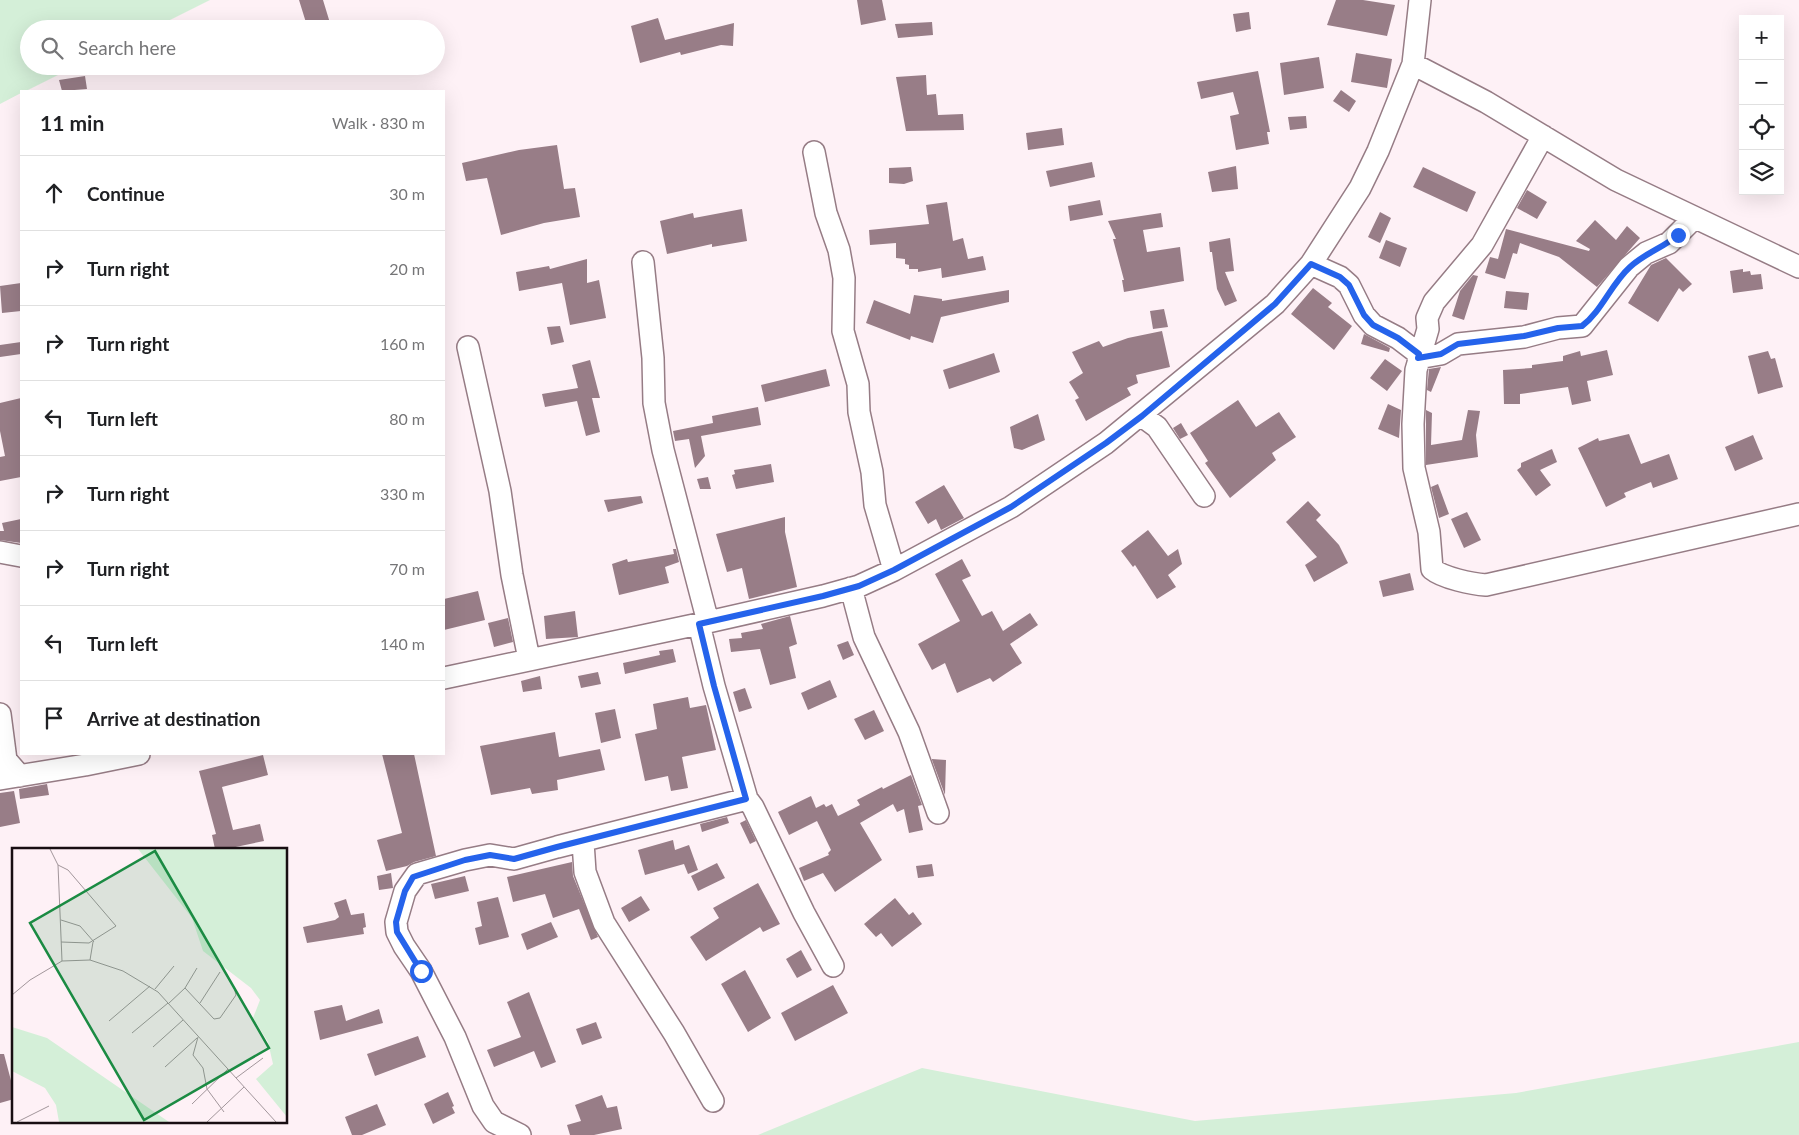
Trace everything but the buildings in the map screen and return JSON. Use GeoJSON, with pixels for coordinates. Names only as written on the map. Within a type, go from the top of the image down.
{"type":"FeatureCollection","features":[{"type":"Feature","properties":{"kind":"street"},"geometry":{"type":"LineString","coordinates":[[445,678],[703,623],[851,588],[894,570],[1011,507],[1106,443],[1142,416],[1275,304],[1311,264],[1360,188],[1378,152],[1413,64],[1420,0]]}},
{"type":"Feature","properties":{"kind":"street"},"geometry":{"type":"LineString","coordinates":[[1413,64],[1486,102],[1616,180],[1799,267]]}},
{"type":"Feature","properties":{"kind":"street"},"geometry":{"type":"LineString","coordinates":[[1542,136],[1482,244],[1434,302],[1427,318],[1428,329],[1418,356],[1412,424],[1414,468],[1429,532],[1432,569],[1438,574],[1461,579],[1470,584],[1486,585],[1799,514]]}},
{"type":"Feature","properties":{"kind":"street"},"geometry":{"type":"LineString","coordinates":[[814,152],[826,213],[839,250],[842,269],[844,331],[858,384],[859,412],[872,472],[875,505],[894,570]]}},
{"type":"Feature","properties":{"kind":"street"},"geometry":{"type":"LineString","coordinates":[[1311,264],[1340,277],[1349,285],[1364,315],[1373,325],[1398,338],[1418,356],[1441,354],[1458,344],[1524,336],[1558,328],[1582,326],[1629,267],[1646,253],[1669,243],[1694,218]]}},
{"type":"Feature","properties":{"kind":"street"},"geometry":{"type":"LineString","coordinates":[[643,262],[653,358],[654,403],[703,623],[712,679],[746,799],[753,807],[804,913],[833,966]]}},
{"type":"Feature","properties":{"kind":"street"},"geometry":{"type":"LineString","coordinates":[[468,347],[500,491],[512,575],[529,659]]}},
{"type":"Feature","properties":{"kind":"street"},"geometry":{"type":"LineString","coordinates":[[1142,416],[1157,427],[1204,496]]}},
{"type":"Feature","properties":{"kind":"street"},"geometry":{"type":"LineString","coordinates":[[0,552],[20,556]]}},
{"type":"Feature","properties":{"kind":"street"},"geometry":{"type":"LineString","coordinates":[[851,588],[864,637],[909,732],[938,813]]}},
{"type":"Feature","properties":{"kind":"street"},"geometry":{"type":"LineString","coordinates":[[0,714],[6,771],[131,755]]}},
{"type":"Feature","properties":{"kind":"street"},"geometry":{"type":"LineString","coordinates":[[520,1135],[494,1122],[483,1106],[455,1037],[421,971],[397,932],[396,922],[405,891],[417,874],[490,855],[514,859],[746,799]]}},
{"type":"Feature","properties":{"kind":"street"},"geometry":{"type":"LineString","coordinates":[[583,842],[585,872],[604,923],[674,1033],[714,1101]]}},
{"type":"Feature","properties":{"kind":"green space"},"geometry":{"type":"Polygon","coordinates":[[[0,0],[210,0],[170,20],[20,20],[20,75],[58,75],[28,90],[20,90],[20,94],[0,104],[0,0]]]}},
{"type":"Feature","properties":{"kind":"green space"},"geometry":{"type":"Polygon","coordinates":[[[1799,1042],[1799,1135],[758,1135],[922,1068],[1195,1121],[1516,1093],[1799,1042]]]}},
{"type":"Feature","properties":{"kind":"route"},"geometry":{"type":"LineString","coordinates":[[421,971],[404,946],[397,932],[396,922],[405,891],[413,877],[417,874],[490,855],[514,859],[528,857],[557,847],[627,831],[682,814],[746,799],[710,672],[708,655],[699,624],[859,586],[894,570],[1011,507],[1106,443],[1142,416],[1275,304],[1311,264],[1340,277],[1349,285],[1364,315],[1373,325],[1398,338],[1419,354],[1418,358],[1432,357],[1458,344],[1524,336],[1545,330],[1582,326],[1594,314],[1629,267],[1646,253],[1669,243],[1678,235]]}}]}
